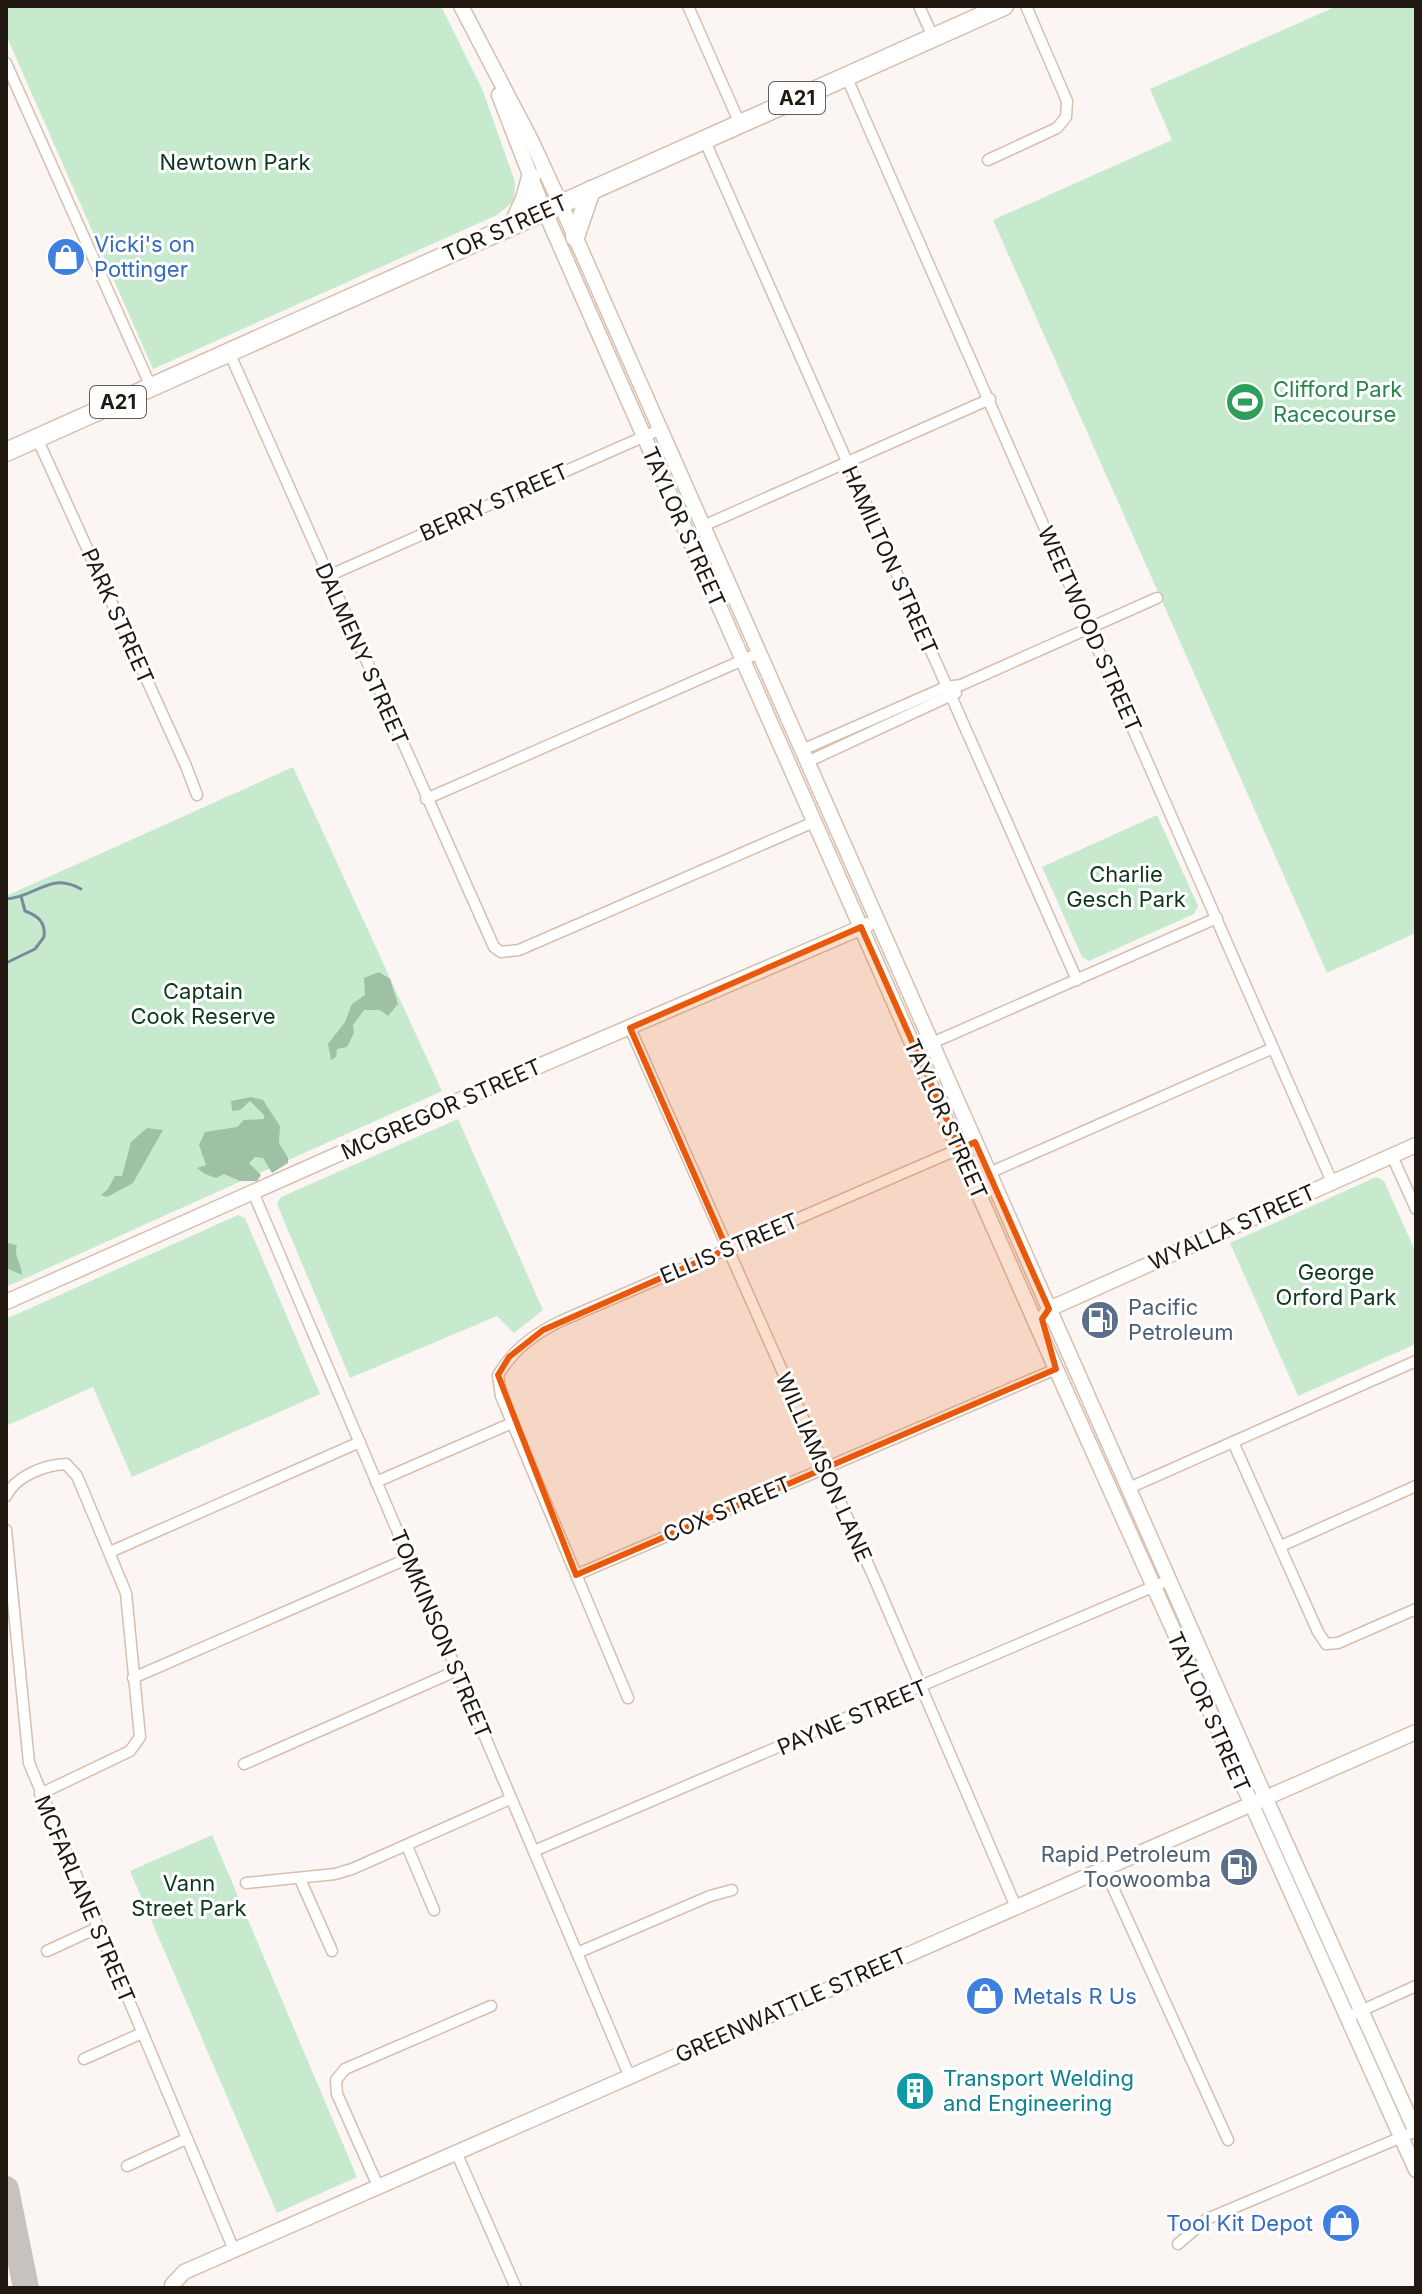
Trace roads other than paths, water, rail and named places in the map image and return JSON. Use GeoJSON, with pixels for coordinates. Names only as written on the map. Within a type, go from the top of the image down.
{"type":"FeatureCollection","features":[{"type":"Feature","properties":{"kind":"highway","name":"TOR STREET"},"geometry":{"type":"LineString","coordinates":[[6,452],[1004,6]]}},
{"type":"Feature","properties":{"kind":"highway"},"geometry":{"type":"LineString","coordinates":[[514,223],[531,177]]}},
{"type":"Feature","properties":{"kind":"highway"},"geometry":{"type":"LineString","coordinates":[[575,237],[591,190]]}},
{"type":"Feature","properties":{"kind":"main road","name":"TAYLOR STREET"},"geometry":{"type":"LineString","coordinates":[[461,6],[505,88],[644,436],[1251,1806],[1416,2131]]}},
{"type":"Feature","properties":{"kind":"main road","name":"TAYLOR STREET"},"geometry":{"type":"LineString","coordinates":[[490,64],[531,177],[575,237],[1266,1799],[1416,2170]]}},
{"type":"Feature","properties":{"kind":"main road","name":"MCGREGOR STREET"},"geometry":{"type":"LineString","coordinates":[[6,1302],[877,920]]}},
{"type":"Feature","properties":{"kind":"main road","name":"WYALLA STREET"},"geometry":{"type":"LineString","coordinates":[[1049,1309],[1416,1145]]}},
{"type":"Feature","properties":{"kind":"main road"},"geometry":{"type":"LineString","coordinates":[[1049,1309],[1042,1319],[1056,1354],[1056,1369]]}},
{"type":"Feature","properties":{"kind":"main road","name":"GREENWATTLE STREET"},"geometry":{"type":"LineString","coordinates":[[172,2287],[184,2272],[1416,1732]]}},
{"type":"Feature","properties":{"kind":"street"},"geometry":{"type":"LineString","coordinates":[[688,6],[740,124]]}},
{"type":"Feature","properties":{"kind":"street"},"geometry":{"type":"LineString","coordinates":[[919,6],[933,37]]}},
{"type":"Feature","properties":{"kind":"street"},"geometry":{"type":"LineString","coordinates":[[988,160],[1057,128],[1066,117],[1067,101],[1026,6]]}},
{"type":"Feature","properties":{"kind":"street"},"geometry":{"type":"LineString","coordinates":[[6,63],[11,86],[151,387]]}},
{"type":"Feature","properties":{"kind":"street","name":"WEETWOOD STREET"},"geometry":{"type":"LineString","coordinates":[[846,76],[1332,1182]]}},
{"type":"Feature","properties":{"kind":"street","name":"HAMILTON STREET"},"geometry":{"type":"LineString","coordinates":[[704,139],[1077,980]]}},
{"type":"Feature","properties":{"kind":"street","name":"DALMENY STREET"},"geometry":{"type":"LineString","coordinates":[[229,352],[494,947],[501,952],[519,950],[814,822]]}},
{"type":"Feature","properties":{"kind":"street"},"geometry":{"type":"LineString","coordinates":[[703,526],[990,399]]}},
{"type":"Feature","properties":{"kind":"street","name":"BERRY STREET"},"geometry":{"type":"LineString","coordinates":[[328,576],[661,429]]}},
{"type":"Feature","properties":{"kind":"street","name":"PARK STREET"},"geometry":{"type":"LineString","coordinates":[[37,438],[197,795]]}},
{"type":"Feature","properties":{"kind":"street"},"geometry":{"type":"LineString","coordinates":[[804,756],[1157,598]]}},
{"type":"Feature","properties":{"kind":"street"},"geometry":{"type":"LineString","coordinates":[[426,799],[759,653]]}},
{"type":"Feature","properties":{"kind":"street"},"geometry":{"type":"LineString","coordinates":[[932,1043],[1217,918]]}},
{"type":"Feature","properties":{"kind":"street","name":"WILLIAMSON LANE"},"geometry":{"type":"LineString","coordinates":[[630,1028],[1016,1907]]}},
{"type":"Feature","properties":{"kind":"street"},"geometry":{"type":"LineString","coordinates":[[989,1173],[1273,1048]]}},
{"type":"Feature","properties":{"kind":"street","name":"ELLIS STREET"},"geometry":{"type":"LineString","coordinates":[[512,1423],[501,1396],[498,1375],[509,1357],[543,1330],[975,1142]]}},
{"type":"Feature","properties":{"kind":"street"},"geometry":{"type":"LineString","coordinates":[[1392,1156],[1416,1209]]}},
{"type":"Feature","properties":{"kind":"street","name":"TOMKINSON STREET"},"geometry":{"type":"LineString","coordinates":[[253,1192],[629,2075]]}},
{"type":"Feature","properties":{"kind":"street"},"geometry":{"type":"LineString","coordinates":[[1129,1488],[1416,1361]]}},
{"type":"Feature","properties":{"kind":"street","name":"COX STREET"},"geometry":{"type":"LineString","coordinates":[[576,1575],[1056,1369]]}},
{"type":"Feature","properties":{"kind":"street"},"geometry":{"type":"LineString","coordinates":[[376,1482],[512,1423],[628,1698]]}},
{"type":"Feature","properties":{"kind":"street"},"geometry":{"type":"LineString","coordinates":[[110,1552],[360,1442]]}},
{"type":"Feature","properties":{"kind":"street"},"geometry":{"type":"LineString","coordinates":[[1233,1442],[1326,1644],[1338,1643],[1416,1609]]}},
{"type":"Feature","properties":{"kind":"street"},"geometry":{"type":"LineString","coordinates":[[6,1496],[13,1483],[53,1464],[66,1464],[77,1476],[126,1593],[140,1737],[130,1751],[40,1794]]}},
{"type":"Feature","properties":{"kind":"street"},"geometry":{"type":"LineString","coordinates":[[1281,1546],[1416,1486]]}},
{"type":"Feature","properties":{"kind":"street","name":"MCFARLANE STREET"},"geometry":{"type":"LineString","coordinates":[[6,1530],[29,1763],[234,2250]]}},
{"type":"Feature","properties":{"kind":"street"},"geometry":{"type":"LineString","coordinates":[[133,1678],[409,1558]]}},
{"type":"Feature","properties":{"kind":"street","name":"PAYNE STREET"},"geometry":{"type":"LineString","coordinates":[[534,1851],[1169,1580]]}},
{"type":"Feature","properties":{"kind":"street"},"geometry":{"type":"LineString","coordinates":[[244,1764],[456,1671]]}},
{"type":"Feature","properties":{"kind":"street"},"geometry":{"type":"LineString","coordinates":[[246,1883],[300,1879],[352,1869],[510,1799]]}},
{"type":"Feature","properties":{"kind":"street"},"geometry":{"type":"LineString","coordinates":[[407,1846],[434,1910]]}},
{"type":"Feature","properties":{"kind":"street"},"geometry":{"type":"LineString","coordinates":[[1104,1868],[1228,2140]]}},
{"type":"Feature","properties":{"kind":"street"},"geometry":{"type":"LineString","coordinates":[[300,1879],[332,1951]]}},
{"type":"Feature","properties":{"kind":"street"},"geometry":{"type":"LineString","coordinates":[[577,1953],[710,1896],[732,1890]]}},
{"type":"Feature","properties":{"kind":"street"},"geometry":{"type":"LineString","coordinates":[[47,1951],[97,1928]]}},
{"type":"Feature","properties":{"kind":"street"},"geometry":{"type":"LineString","coordinates":[[1354,2014],[1416,1986]]}},
{"type":"Feature","properties":{"kind":"street"},"geometry":{"type":"LineString","coordinates":[[378,2186],[337,2094],[336,2080],[345,2069],[491,2006]]}},
{"type":"Feature","properties":{"kind":"street"},"geometry":{"type":"LineString","coordinates":[[84,2059],[142,2033]]}},
{"type":"Feature","properties":{"kind":"street"},"geometry":{"type":"LineString","coordinates":[[1178,2244],[1207,2219],[1416,2131]]}},
{"type":"Feature","properties":{"kind":"street"},"geometry":{"type":"LineString","coordinates":[[127,2166],[186,2139]]}},
{"type":"Feature","properties":{"kind":"street"},"geometry":{"type":"LineString","coordinates":[[456,2152],[516,2288]]}},
{"type":"Feature","properties":{"kind":"waterway"},"geometry":{"type":"LineString","coordinates":[[6,899],[52,884],[70,884],[81,889]]}},
{"type":"Feature","properties":{"kind":"waterway"},"geometry":{"type":"LineString","coordinates":[[6,963],[35,949],[44,937],[42,924],[37,917],[25,911],[21,896]]}},
{"type":"Feature","properties":{"kind":"place","name":"Vicki's on Pottinger"},"geometry":{"type":"Point","coordinates":[66,257]}},
{"type":"Feature","properties":{"kind":"place","name":"Clifford Park Racecourse"},"geometry":{"type":"Point","coordinates":[1245,402]}},
{"type":"Feature","properties":{"kind":"place","name":"Pacific Petroleum"},"geometry":{"type":"Point","coordinates":[1100,1320]}},
{"type":"Feature","properties":{"kind":"place","name":"Rapid Petroleum Toowoomba"},"geometry":{"type":"Point","coordinates":[1239,1867]}},
{"type":"Feature","properties":{"kind":"place","name":"Metals R Us"},"geometry":{"type":"Point","coordinates":[985,1996]}},
{"type":"Feature","properties":{"kind":"place","name":"Transport Welding and Engineering"},"geometry":{"type":"Point","coordinates":[915,2091]}},
{"type":"Feature","properties":{"kind":"place","name":"Tool Kit Depot"},"geometry":{"type":"Point","coordinates":[1341,2223]}},
{"type":"Feature","properties":{"kind":"park label","name":"Newtown Park"},"geometry":{"type":"Point","coordinates":[235,162]}},
{"type":"Feature","properties":{"kind":"park label","name":"Charlie Gesch Park"},"geometry":{"type":"Point","coordinates":[1126,886]}},
{"type":"Feature","properties":{"kind":"park label","name":"Captain Cook Reserve"},"geometry":{"type":"Point","coordinates":[203,1004]}},
{"type":"Feature","properties":{"kind":"park label","name":"George Orford Park"},"geometry":{"type":"Point","coordinates":[1336,1284]}},
{"type":"Feature","properties":{"kind":"park label","name":"Vann Street Park"},"geometry":{"type":"Point","coordinates":[189,1896]}}]}
